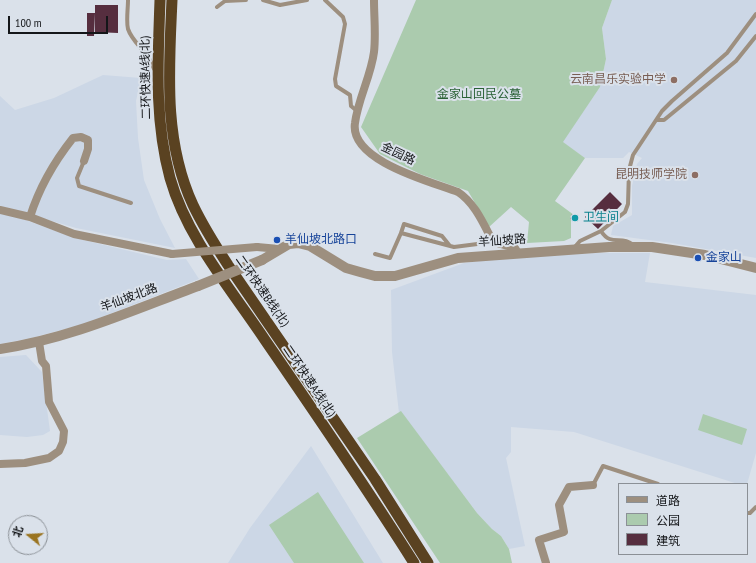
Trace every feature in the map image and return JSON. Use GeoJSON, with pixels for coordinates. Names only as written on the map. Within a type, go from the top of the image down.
{"type":"FeatureCollection","features":[{"type":"Feature","properties":{"kind":"highway","name":"二环快速A线(北)"},"geometry":{"type":"LineString","coordinates":[[160,0],[157,78],[159,120],[165,159],[183,212],[218,270],[365,485],[414,563]]}},
{"type":"Feature","properties":{"kind":"highway","name":"二环快速B线(北)"},"geometry":{"type":"LineString","coordinates":[[172,0],[169,78],[171,118],[176,154],[192,204],[207,233],[228,265],[375,479],[428,563]]}},
{"type":"Feature","properties":{"kind":"street","name":"金园路"},"geometry":{"type":"LineString","coordinates":[[374,0],[374,53],[357,111],[354,126],[356,136],[364,149],[376,159],[466,196],[493,242]]}},
{"type":"Feature","properties":{"kind":"street"},"geometry":{"type":"LineString","coordinates":[[30,218],[46,178],[59,155],[73,138],[81,137],[88,140],[88,149],[84,161]]}},
{"type":"Feature","properties":{"kind":"street"},"geometry":{"type":"LineString","coordinates":[[0,210],[30,218],[74,234],[172,254],[257,247],[279,249]]}},
{"type":"Feature","properties":{"kind":"street"},"geometry":{"type":"LineString","coordinates":[[493,242],[515,248],[518,253]]}},
{"type":"Feature","properties":{"kind":"street","name":"羊仙坡路"},"geometry":{"type":"LineString","coordinates":[[262,260],[289,244],[298,243],[310,246],[346,268],[375,276],[395,276],[458,258],[573,249],[632,247],[673,249],[756,268]]}},
{"type":"Feature","properties":{"kind":"street","name":"羊仙坡北路"},"geometry":{"type":"LineString","coordinates":[[0,349],[39,342],[86,328],[262,260]]}},
{"type":"Feature","properties":{"kind":"street"},"geometry":{"type":"LineString","coordinates":[[0,464],[24,464],[49,458],[59,451],[62,442],[64,431],[49,402],[46,366],[42,361],[39,342]]}},
{"type":"Feature","properties":{"kind":"street"},"geometry":{"type":"LineString","coordinates":[[546,563],[539,540],[564,532],[559,504],[569,487],[593,485]]}},
{"type":"Feature","properties":{"kind":"lane"},"geometry":{"type":"LineString","coordinates":[[128,0],[128,28],[134,39],[151,58],[157,78]]}},
{"type":"Feature","properties":{"kind":"lane"},"geometry":{"type":"LineString","coordinates":[[217,7],[225,1],[246,0]]}},
{"type":"Feature","properties":{"kind":"lane"},"geometry":{"type":"LineString","coordinates":[[263,0],[280,5],[307,0]]}},
{"type":"Feature","properties":{"kind":"lane"},"geometry":{"type":"LineString","coordinates":[[325,0],[343,17],[345,24],[335,79],[336,86],[350,95],[351,106],[357,111]]}},
{"type":"Feature","properties":{"kind":"lane"},"geometry":{"type":"LineString","coordinates":[[573,249],[580,241],[601,231],[625,212],[628,204],[629,170],[633,155],[656,120],[672,101],[727,54],[756,14]]}},
{"type":"Feature","properties":{"kind":"lane"},"geometry":{"type":"LineString","coordinates":[[656,120],[664,120],[710,83],[736,60],[756,36]]}},
{"type":"Feature","properties":{"kind":"lane"},"geometry":{"type":"LineString","coordinates":[[84,161],[77,178],[79,186],[131,203]]}},
{"type":"Feature","properties":{"kind":"lane"},"geometry":{"type":"LineString","coordinates":[[375,254],[390,258],[404,224],[442,236],[450,246]]}},
{"type":"Feature","properties":{"kind":"lane"},"geometry":{"type":"LineString","coordinates":[[601,231],[606,238],[610,240],[628,241],[632,244],[632,247]]}},
{"type":"Feature","properties":{"kind":"lane"},"geometry":{"type":"LineString","coordinates":[[401,233],[450,246],[493,242]]}},
{"type":"Feature","properties":{"kind":"lane"},"geometry":{"type":"LineString","coordinates":[[593,485],[596,476],[603,466],[655,483]]}},
{"type":"Feature","properties":{"kind":"lane"},"geometry":{"type":"LineString","coordinates":[[748,513],[750,514],[756,507]]}},
{"type":"Feature","properties":{"kind":"shaded area"},"geometry":{"type":"Polygon","coordinates":[[[612,0],[756,0],[756,258],[672,243],[611,235],[613,226],[632,215],[632,186],[637,164],[642,158],[629,152],[623,158],[585,158],[562,142],[600,87],[606,59],[602,28],[612,0]]]}},
{"type":"Feature","properties":{"kind":"shaded area"},"geometry":{"type":"Polygon","coordinates":[[[103,75],[141,78],[136,101],[138,138],[144,180],[160,219],[175,248],[76,228],[0,206],[0,96],[15,110],[54,98],[103,75]]]}},
{"type":"Feature","properties":{"kind":"shaded area"},"geometry":{"type":"Polygon","coordinates":[[[0,213],[20,218],[75,238],[167,260],[186,259],[199,279],[84,324],[31,338],[0,344],[0,213]]]}},
{"type":"Feature","properties":{"kind":"shaded area"},"geometry":{"type":"Polygon","coordinates":[[[596,253],[650,253],[645,282],[756,295],[756,453],[747,483],[735,483],[574,432],[511,427],[511,452],[506,458],[525,546],[509,549],[501,536],[477,513],[401,412],[399,413],[392,352],[391,290],[464,263],[501,258],[596,253]]]}},
{"type":"Feature","properties":{"kind":"shaded area"},"geometry":{"type":"Polygon","coordinates":[[[26,355],[42,372],[50,431],[43,435],[27,437],[0,435],[0,357],[26,355]]]}},
{"type":"Feature","properties":{"kind":"shaded area"},"geometry":{"type":"Polygon","coordinates":[[[311,446],[383,563],[228,563],[250,528],[311,446]]]}},
{"type":"Feature","properties":{"kind":"green space","name":"金家山回民公墓"},"geometry":{"type":"Polygon","coordinates":[[[416,0],[612,0],[602,28],[606,59],[600,87],[563,142],[585,158],[555,201],[574,215],[571,221],[571,238],[564,241],[527,243],[529,222],[511,207],[489,227],[468,191],[420,174],[380,154],[361,127],[416,0]]]}},
{"type":"Feature","properties":{"kind":"green space"},"geometry":{"type":"Polygon","coordinates":[[[401,411],[477,513],[501,536],[509,549],[512,563],[440,563],[357,438],[401,411]]]}},
{"type":"Feature","properties":{"kind":"green space"},"geometry":{"type":"Polygon","coordinates":[[[703,414],[747,429],[742,445],[698,430],[703,414]]]}},
{"type":"Feature","properties":{"kind":"green space"},"geometry":{"type":"Polygon","coordinates":[[[318,492],[364,563],[294,563],[269,525],[318,492]]]}},
{"type":"Feature","properties":{"kind":"building"},"geometry":{"type":"Polygon","coordinates":[[[95,5],[118,5],[118,33],[95,32],[95,5]]]}},
{"type":"Feature","properties":{"kind":"building"},"geometry":{"type":"Polygon","coordinates":[[[87,13],[95,13],[94,36],[87,36],[87,13]]]}},
{"type":"Feature","properties":{"kind":"building"},"geometry":{"type":"Polygon","coordinates":[[[610,192],[622,204],[598,229],[585,217],[610,192]]]}},
{"type":"Feature","properties":{"kind":"building","name":"卫生间"},"geometry":{"type":"Polygon","coordinates":[[[572,214],[579,217],[577,222],[570,219],[572,214]]]}},
{"type":"Feature","properties":{"kind":"place","name":"云南昌乐实验中学"},"geometry":{"type":"Point","coordinates":[674,80]}},
{"type":"Feature","properties":{"kind":"place","name":"昆明技师学院"},"geometry":{"type":"Point","coordinates":[695,175]}},
{"type":"Feature","properties":{"kind":"place","name":"卫生间"},"geometry":{"type":"Point","coordinates":[575,218]}},
{"type":"Feature","properties":{"kind":"place","name":"羊仙坡北路口"},"geometry":{"type":"Point","coordinates":[277,240]}},
{"type":"Feature","properties":{"kind":"place","name":"金家山"},"geometry":{"type":"Point","coordinates":[698,258]}}]}
